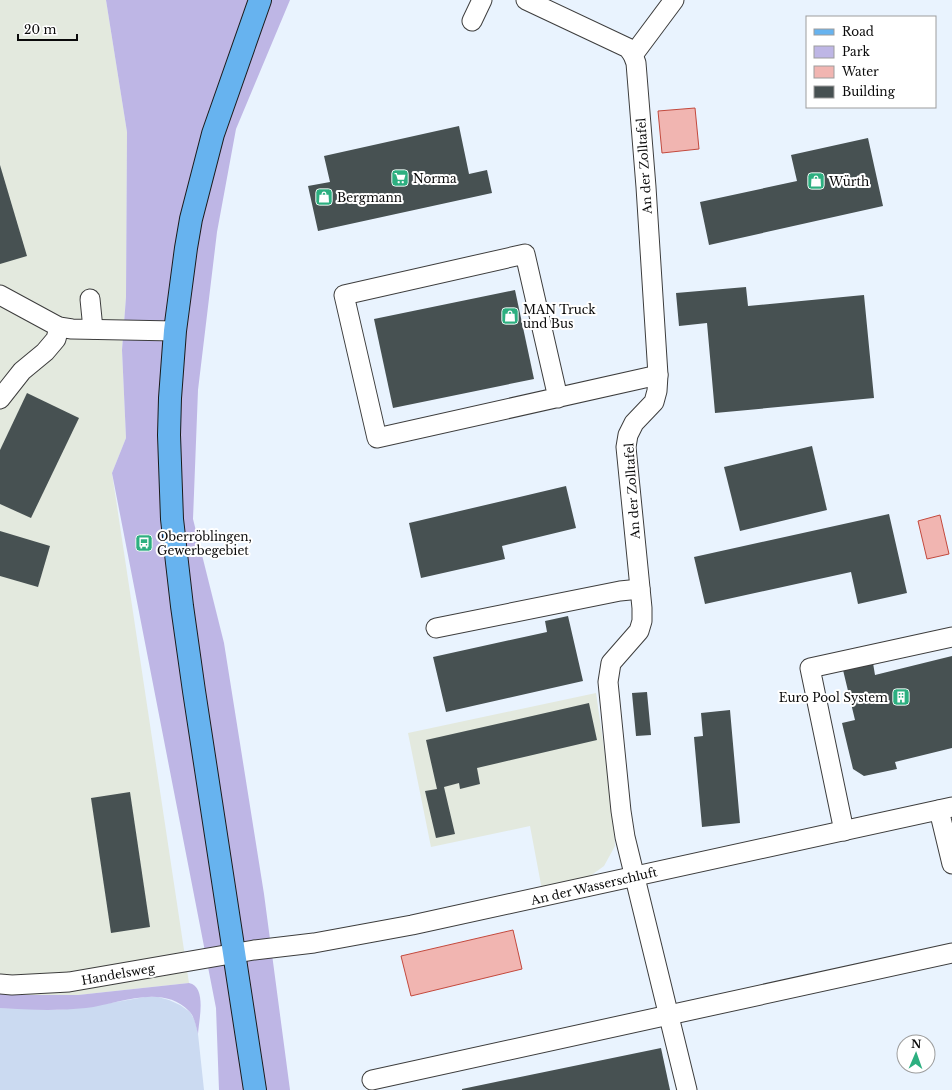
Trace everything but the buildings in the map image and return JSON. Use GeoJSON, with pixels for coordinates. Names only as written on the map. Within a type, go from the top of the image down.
{"type":"FeatureCollection","features":[{"type":"Feature","properties":{"kind":"main road"},"geometry":{"type":"LineString","coordinates":[[255,1090],[194,687],[174,544],[170,490],[169,435],[175,331],[186,248],[203,173],[223,104],[260,0]]}},
{"type":"Feature","properties":{"kind":"street"},"geometry":{"type":"LineString","coordinates":[[472,21],[482,0]]}},
{"type":"Feature","properties":{"kind":"street"},"geometry":{"type":"LineString","coordinates":[[526,0],[559,7],[628,48],[633,55],[674,0]]}},
{"type":"Feature","properties":{"kind":"street","name":"An der Zolltafel"},"geometry":{"type":"LineString","coordinates":[[633,55],[636,64],[646,187],[658,375],[657,391],[654,402],[634,423],[628,435],[626,447],[642,621],[639,631],[611,663],[608,682],[621,811],[635,877],[687,1090]]}},
{"type":"Feature","properties":{"kind":"street"},"geometry":{"type":"LineString","coordinates":[[558,398],[525,254],[344,295],[377,438],[558,398],[658,375]]}},
{"type":"Feature","properties":{"kind":"street"},"geometry":{"type":"LineString","coordinates":[[0,295],[59,327],[72,329],[175,331]]}},
{"type":"Feature","properties":{"kind":"street"},"geometry":{"type":"LineString","coordinates":[[90,299],[93,329]]}},
{"type":"Feature","properties":{"kind":"street"},"geometry":{"type":"LineString","coordinates":[[0,400],[22,371],[46,352],[56,339],[59,327]]}},
{"type":"Feature","properties":{"kind":"street"},"geometry":{"type":"LineString","coordinates":[[436,628],[620,591],[640,589]]}},
{"type":"Feature","properties":{"kind":"street"},"geometry":{"type":"LineString","coordinates":[[844,831],[810,668],[952,637]]}},
{"type":"Feature","properties":{"kind":"street"},"geometry":{"type":"LineString","coordinates":[[946,809],[952,864]]}},
{"type":"Feature","properties":{"kind":"street","name":"An der Wasserschluft"},"geometry":{"type":"LineString","coordinates":[[234,953],[314,943],[412,925],[946,809]]}},
{"type":"Feature","properties":{"kind":"street","name":"Handelsweg"},"geometry":{"type":"LineString","coordinates":[[0,984],[12,985],[69,982],[234,953]]}},
{"type":"Feature","properties":{"kind":"street"},"geometry":{"type":"LineString","coordinates":[[372,1080],[952,953]]}},
{"type":"Feature","properties":{"kind":"shaded area"},"geometry":{"type":"Polygon","coordinates":[[[0,0],[106,0],[127,132],[126,297],[122,350],[126,438],[112,473],[189,983],[78,995],[27,995],[0,993],[0,0]]]}},
{"type":"Feature","properties":{"kind":"shaded area"},"geometry":{"type":"Polygon","coordinates":[[[596,693],[613,809],[615,846],[604,866],[586,879],[542,890],[530,826],[431,847],[408,733],[596,693]]]}},
{"type":"Feature","properties":{"kind":"shaded area"},"geometry":{"type":"Polygon","coordinates":[[[145,997],[158,997],[169,1000],[190,1012],[195,1021],[198,1034],[204,1090],[0,1090],[0,1008],[57,1010],[87,1007],[145,997]]]}},
{"type":"Feature","properties":{"kind":"green space"},"geometry":{"type":"Polygon","coordinates":[[[106,0],[290,0],[236,129],[217,232],[198,390],[193,519],[224,643],[264,894],[290,1090],[219,1090],[216,1008],[112,473],[126,438],[122,350],[126,297],[127,132],[106,0]]]}},
{"type":"Feature","properties":{"kind":"green space"},"geometry":{"type":"Polygon","coordinates":[[[189,983],[195,986],[200,997],[201,1004],[198,1034],[191,1013],[178,1003],[166,998],[139,998],[75,1009],[43,1010],[0,1008],[0,993],[27,995],[78,995],[189,983]]]}},
{"type":"Feature","properties":{"kind":"water"},"geometry":{"type":"Polygon","coordinates":[[[695,108],[699,149],[662,153],[658,111],[695,108]]]}},
{"type":"Feature","properties":{"kind":"water"},"geometry":{"type":"Polygon","coordinates":[[[940,515],[949,554],[927,559],[918,521],[940,515]]]}},
{"type":"Feature","properties":{"kind":"water"},"geometry":{"type":"Polygon","coordinates":[[[513,930],[522,969],[411,996],[401,956],[513,930]]]}},
{"type":"Feature","properties":{"kind":"place","name":"Norma"},"geometry":{"type":"Point","coordinates":[400,178]}},
{"type":"Feature","properties":{"kind":"place","name":"Würth"},"geometry":{"type":"Point","coordinates":[816,181]}},
{"type":"Feature","properties":{"kind":"place","name":"Bergmann"},"geometry":{"type":"Point","coordinates":[324,197]}},
{"type":"Feature","properties":{"kind":"place","name":"MAN Truck und Bus"},"geometry":{"type":"Point","coordinates":[510,316]}},
{"type":"Feature","properties":{"kind":"place","name":"Oberröblingen, Gewerbegebiet"},"geometry":{"type":"Point","coordinates":[144,543]}},
{"type":"Feature","properties":{"kind":"place","name":"Euro Pool System"},"geometry":{"type":"Point","coordinates":[901,697]}}]}
